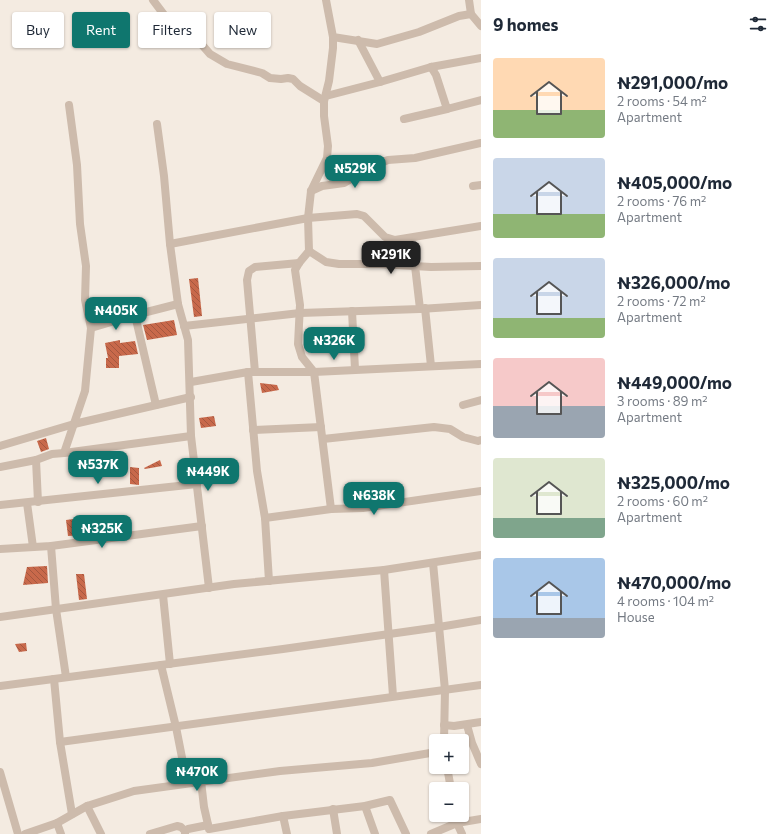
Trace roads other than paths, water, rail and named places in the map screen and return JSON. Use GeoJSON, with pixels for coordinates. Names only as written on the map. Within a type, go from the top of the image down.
{"type":"FeatureCollection","features":[{"type":"Feature","properties":{"kind":"street"},"geometry":{"type":"LineString","coordinates":[[153,0],[165,16],[176,26],[196,38],[210,54],[221,61],[262,73],[270,78],[293,79],[300,86],[325,98],[431,67],[481,58]]}},
{"type":"Feature","properties":{"kind":"street"},"geometry":{"type":"LineString","coordinates":[[326,0],[334,48],[325,98],[324,116],[328,146],[327,158],[311,191],[308,218],[309,251],[298,263],[295,270],[300,305],[298,344],[302,357],[314,372],[331,510]]}},
{"type":"Feature","properties":{"kind":"street"},"geometry":{"type":"LineString","coordinates":[[469,0],[471,14],[481,26]]}},
{"type":"Feature","properties":{"kind":"street"},"geometry":{"type":"LineString","coordinates":[[333,37],[377,44],[419,32],[459,16],[471,14]]}},
{"type":"Feature","properties":{"kind":"street"},"geometry":{"type":"LineString","coordinates":[[358,40],[380,82]]}},
{"type":"Feature","properties":{"kind":"street"},"geometry":{"type":"LineString","coordinates":[[431,67],[436,75],[446,109]]}},
{"type":"Feature","properties":{"kind":"street"},"geometry":{"type":"LineString","coordinates":[[404,119],[481,100]]}},
{"type":"Feature","properties":{"kind":"street"},"geometry":{"type":"LineString","coordinates":[[64,453],[85,391],[91,328],[86,300],[86,266],[80,224],[77,166],[69,106]]}},
{"type":"Feature","properties":{"kind":"street"},"geometry":{"type":"LineString","coordinates":[[157,124],[178,304],[188,340],[191,397],[191,436],[210,588]]}},
{"type":"Feature","properties":{"kind":"street"},"geometry":{"type":"LineString","coordinates":[[311,191],[322,186],[344,184],[373,166],[388,160],[415,158],[481,143]]}},
{"type":"Feature","properties":{"kind":"street"},"geometry":{"type":"LineString","coordinates":[[170,244],[308,218],[357,214],[364,216],[385,237],[395,240],[481,226]]}},
{"type":"Feature","properties":{"kind":"street"},"geometry":{"type":"LineString","coordinates":[[309,251],[326,262],[338,264],[379,264],[431,267],[481,266]]}},
{"type":"Feature","properties":{"kind":"street"},"geometry":{"type":"LineString","coordinates":[[269,581],[265,518],[257,471],[253,430],[250,319],[246,280],[249,271],[255,267],[298,263]]}},
{"type":"Feature","properties":{"kind":"street"},"geometry":{"type":"LineString","coordinates":[[415,266],[431,366]]}},
{"type":"Feature","properties":{"kind":"street"},"geometry":{"type":"LineString","coordinates":[[91,328],[178,304]]}},
{"type":"Feature","properties":{"kind":"street"},"geometry":{"type":"LineString","coordinates":[[184,326],[300,313],[423,309],[481,305]]}},
{"type":"Feature","properties":{"kind":"street"},"geometry":{"type":"LineString","coordinates":[[352,311],[355,369]]}},
{"type":"Feature","properties":{"kind":"street"},"geometry":{"type":"LineString","coordinates":[[135,315],[156,405]]}},
{"type":"Feature","properties":{"kind":"street"},"geometry":{"type":"LineString","coordinates":[[190,382],[252,372],[314,372],[481,364]]}},
{"type":"Feature","properties":{"kind":"street"},"geometry":{"type":"LineString","coordinates":[[0,446],[74,424],[191,397]]}},
{"type":"Feature","properties":{"kind":"street"},"geometry":{"type":"LineString","coordinates":[[463,405],[481,400]]}},
{"type":"Feature","properties":{"kind":"street"},"geometry":{"type":"LineString","coordinates":[[253,430],[321,427]]}},
{"type":"Feature","properties":{"kind":"street"},"geometry":{"type":"LineString","coordinates":[[323,439],[434,427],[450,429],[463,437],[478,441],[481,440]]}},
{"type":"Feature","properties":{"kind":"street"},"geometry":{"type":"LineString","coordinates":[[0,467],[36,460],[52,454],[191,436]]}},
{"type":"Feature","properties":{"kind":"street"},"geometry":{"type":"LineString","coordinates":[[36,460],[38,502]]}},
{"type":"Feature","properties":{"kind":"street"},"geometry":{"type":"LineString","coordinates":[[0,505],[197,484]]}},
{"type":"Feature","properties":{"kind":"street"},"geometry":{"type":"LineString","coordinates":[[265,518],[331,510],[363,508],[481,491]]}},
{"type":"Feature","properties":{"kind":"street"},"geometry":{"type":"LineString","coordinates":[[27,503],[33,547]]}},
{"type":"Feature","properties":{"kind":"street"},"geometry":{"type":"LineString","coordinates":[[0,549],[51,546],[202,526]]}},
{"type":"Feature","properties":{"kind":"street"},"geometry":{"type":"LineString","coordinates":[[51,546],[56,609],[66,677]]}},
{"type":"Feature","properties":{"kind":"street"},"geometry":{"type":"LineString","coordinates":[[0,618],[210,588],[384,570],[481,555]]}},
{"type":"Feature","properties":{"kind":"street"},"geometry":{"type":"LineString","coordinates":[[434,562],[445,690],[444,734]]}},
{"type":"Feature","properties":{"kind":"street"},"geometry":{"type":"LineString","coordinates":[[384,570],[394,696]]}},
{"type":"Feature","properties":{"kind":"street"},"geometry":{"type":"LineString","coordinates":[[163,595],[166,664],[187,783]]}},
{"type":"Feature","properties":{"kind":"street"},"geometry":{"type":"LineString","coordinates":[[0,686],[388,634],[481,620]]}},
{"type":"Feature","properties":{"kind":"street"},"geometry":{"type":"LineString","coordinates":[[54,679],[60,742],[72,814]]}},
{"type":"Feature","properties":{"kind":"street"},"geometry":{"type":"LineString","coordinates":[[60,742],[124,732],[176,727],[481,685]]}},
{"type":"Feature","properties":{"kind":"street"},"geometry":{"type":"LineString","coordinates":[[444,725],[467,725],[481,722]]}},
{"type":"Feature","properties":{"kind":"street"},"geometry":{"type":"LineString","coordinates":[[467,725],[472,743],[481,764]]}},
{"type":"Feature","properties":{"kind":"street"},"geometry":{"type":"LineString","coordinates":[[25,834],[57,823],[87,806],[134,791],[280,771],[372,763],[429,753]]}},
{"type":"Feature","properties":{"kind":"street"},"geometry":{"type":"LineString","coordinates":[[0,772],[3,794],[18,834]]}},
{"type":"Feature","properties":{"kind":"street"},"geometry":{"type":"LineString","coordinates":[[201,782],[204,807],[209,829]]}},
{"type":"Feature","properties":{"kind":"street"},"geometry":{"type":"LineString","coordinates":[[150,834],[177,826],[181,827],[185,832],[188,829],[209,829],[283,816],[365,806],[390,800],[406,834]]}},
{"type":"Feature","properties":{"kind":"street"},"geometry":{"type":"LineString","coordinates":[[87,806],[101,834]]}},
{"type":"Feature","properties":{"kind":"street"},"geometry":{"type":"LineString","coordinates":[[365,806],[375,834]]}},
{"type":"Feature","properties":{"kind":"street"},"geometry":{"type":"LineString","coordinates":[[333,809],[337,834]]}},
{"type":"Feature","properties":{"kind":"street"},"geometry":{"type":"LineString","coordinates":[[283,816],[286,834]]}},
{"type":"Feature","properties":{"kind":"street"},"geometry":{"type":"LineString","coordinates":[[469,819],[481,819]]}},
{"type":"Feature","properties":{"kind":"street"},"geometry":{"type":"LineString","coordinates":[[431,834],[451,822]]}},
{"type":"Feature","properties":{"kind":"street"},"geometry":{"type":"LineString","coordinates":[[457,822],[462,834]]}},
{"type":"Feature","properties":{"kind":"street"},"geometry":{"type":"LineString","coordinates":[[57,823],[61,834]]}}]}
